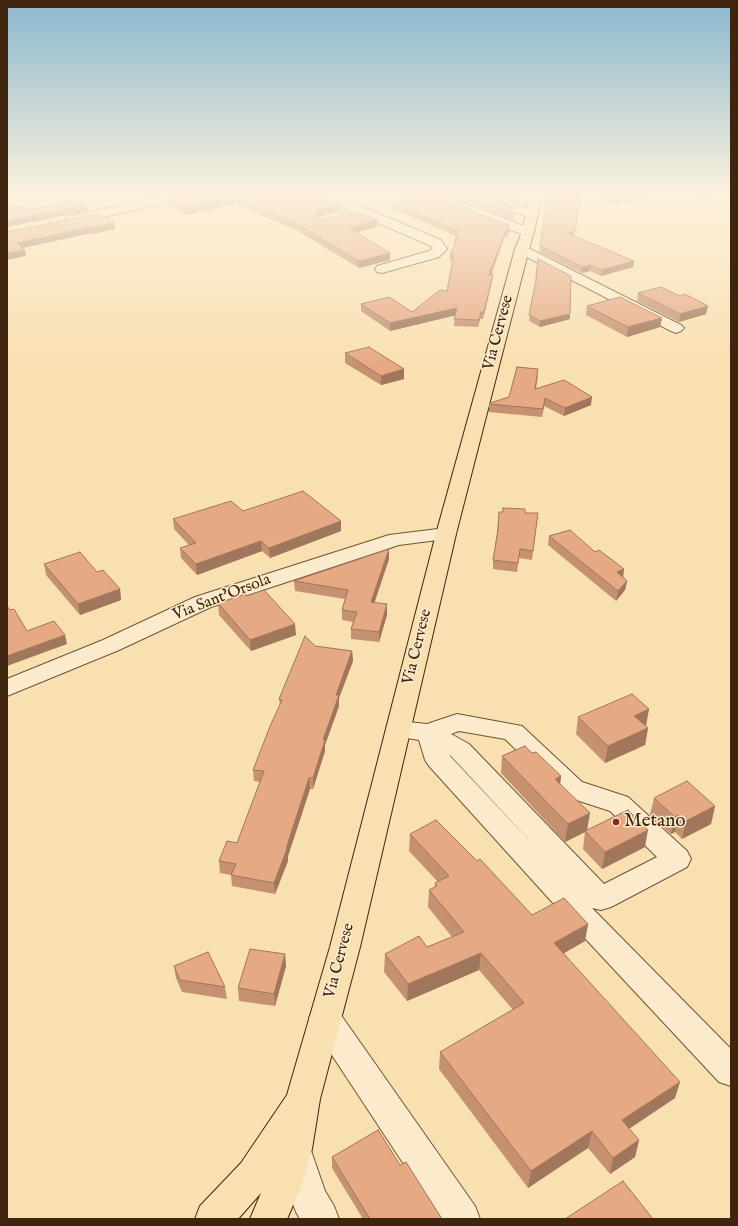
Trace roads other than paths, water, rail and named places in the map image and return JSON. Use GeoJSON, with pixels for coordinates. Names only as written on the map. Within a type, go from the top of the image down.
{"type":"FeatureCollection","features":[{"type":"Feature","properties":{"kind":"main road","name":"Via Cervese"},"geometry":{"type":"LineString","coordinates":[[268,1219],[283,1187],[294,1148],[303,1099],[325,1018],[446,534],[521,252]]}},
{"type":"Feature","properties":{"kind":"main road","name":"Via Cervese"},"geometry":{"type":"LineString","coordinates":[[213,1219],[254,1175],[303,1099]]}},
{"type":"Feature","properties":{"kind":"street"},"geometry":{"type":"LineString","coordinates":[[382,270],[436,252]]}},
{"type":"Feature","properties":{"kind":"street"},"geometry":{"type":"LineString","coordinates":[[571,252],[676,328]]}},
{"type":"Feature","properties":{"kind":"street","name":"Via Sant'Orsola"},"geometry":{"type":"LineString","coordinates":[[7,688],[111,646],[203,602],[396,539],[446,534]]}},
{"type":"Feature","properties":{"kind":"street"},"geometry":{"type":"LineString","coordinates":[[398,729],[429,733],[460,750],[601,900],[677,859],[619,804],[573,790],[513,732],[457,722],[429,733]]}},
{"type":"Feature","properties":{"kind":"street"},"geometry":{"type":"LineString","coordinates":[[429,733],[438,760],[591,926],[731,1071]]}},
{"type":"Feature","properties":{"kind":"street"},"geometry":{"type":"LineString","coordinates":[[325,1018],[462,1219]]}},
{"type":"Feature","properties":{"kind":"street"},"geometry":{"type":"LineString","coordinates":[[294,1148],[308,1199],[321,1219]]}},
{"type":"Feature","properties":{"kind":"place","name":"Metano"},"geometry":{"type":"Point","coordinates":[616,822]}}]}
